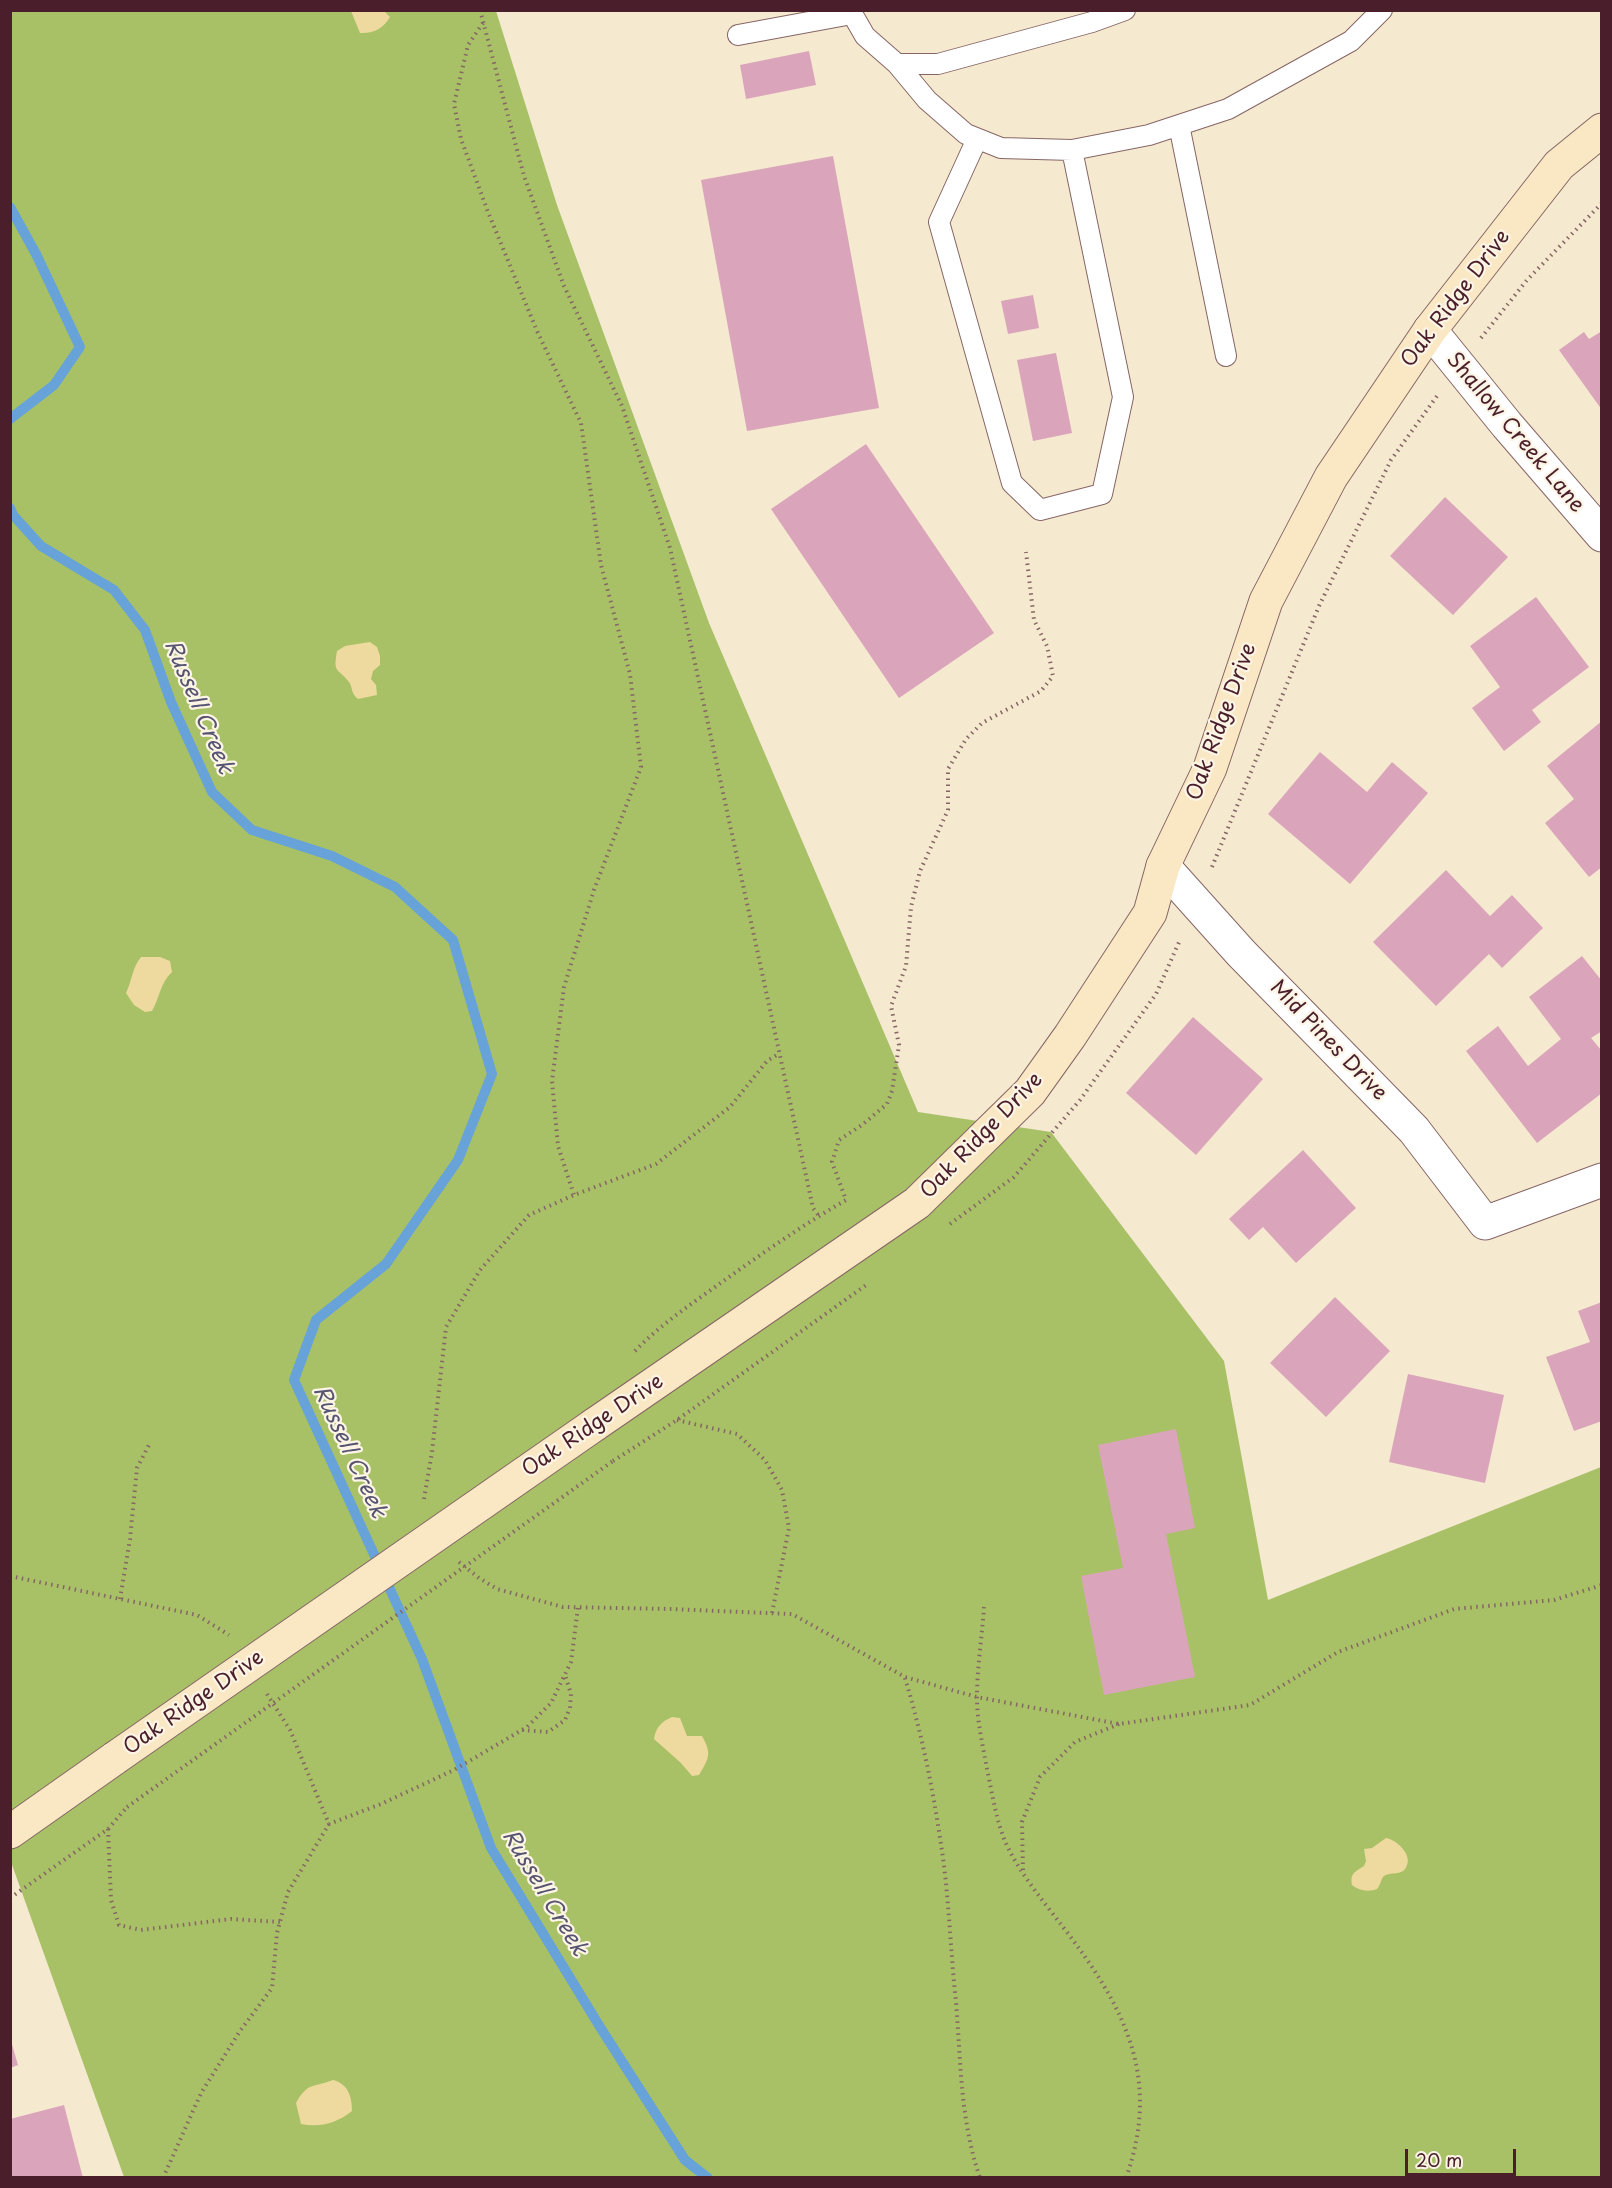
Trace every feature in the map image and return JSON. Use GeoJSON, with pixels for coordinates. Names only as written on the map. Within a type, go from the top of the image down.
{"type":"FeatureCollection","features":[{"type":"Feature","properties":{"kind":"street","name":"Oak Ridge Drive"},"geometry":{"type":"LineString","coordinates":[[10,1832],[917,1203],[1030,1092],[1070,1036],[1150,913],[1163,866],[1210,768],[1266,601],[1331,477],[1430,330],[1559,165],[1602,130]]}},
{"type":"Feature","properties":{"kind":"street","name":"Shallow Creek Lane"},"geometry":{"type":"LineString","coordinates":[[1430,330],[1602,535]]}},
{"type":"Feature","properties":{"kind":"street","name":"Mid Pines Drive"},"geometry":{"type":"LineString","coordinates":[[1163,866],[1241,953],[1414,1130],[1485,1223],[1602,1180]]}},
{"type":"Feature","properties":{"kind":"lane"},"geometry":{"type":"LineString","coordinates":[[897,64],[938,64],[1092,22],[1125,10]]}},
{"type":"Feature","properties":{"kind":"lane"},"geometry":{"type":"LineString","coordinates":[[738,35],[851,12],[865,36],[897,64],[927,100],[966,134],[1001,148],[1072,150],[1149,135],[1228,109],[1351,41],[1382,10]]}},
{"type":"Feature","properties":{"kind":"lane"},"geometry":{"type":"LineString","coordinates":[[1179,124],[1226,356]]}},
{"type":"Feature","properties":{"kind":"lane"},"geometry":{"type":"LineString","coordinates":[[977,138],[939,222],[1012,483],[1040,510],[1102,494],[1123,397],[1072,150]]}},
{"type":"Feature","properties":{"kind":"path"},"geometry":{"type":"LineString","coordinates":[[480,10],[524,176],[564,286],[622,406],[669,548],[813,1208],[819,1216]]}},
{"type":"Feature","properties":{"kind":"path"},"geometry":{"type":"LineString","coordinates":[[483,22],[468,45],[454,104],[456,116],[461,139],[492,223],[537,331],[581,423],[601,565],[630,674],[641,767],[594,890],[564,987],[552,1081],[558,1146],[574,1195]]}},
{"type":"Feature","properties":{"kind":"path"},"geometry":{"type":"LineString","coordinates":[[944,1228],[1014,1177],[1080,1100],[1156,994],[1197,904],[1319,606],[1391,460],[1459,366],[1527,280],[1602,203]]}},
{"type":"Feature","properties":{"kind":"path"},"geometry":{"type":"LineString","coordinates":[[629,1357],[654,1331],[742,1267],[846,1200],[832,1162],[839,1140],[887,1104],[892,1091],[899,1045],[891,1006],[906,966],[911,907],[920,871],[948,810],[948,769],[966,739],[982,723],[1041,691],[1053,676],[1047,646],[1034,620],[1026,552]]}},
{"type":"Feature","properties":{"kind":"path"},"geometry":{"type":"LineString","coordinates":[[423,1503],[432,1452],[446,1327],[480,1270],[529,1215],[656,1164],[730,1107],[767,1061],[780,1053]]}},
{"type":"Feature","properties":{"kind":"path"},"geometry":{"type":"LineString","coordinates":[[10,1898],[108,1829],[127,1807],[613,1461],[677,1420],[871,1282]]}},
{"type":"Feature","properties":{"kind":"path"},"geometry":{"type":"LineString","coordinates":[[677,1420],[737,1434],[765,1460],[782,1490],[789,1528],[772,1613]]}},
{"type":"Feature","properties":{"kind":"path"},"geometry":{"type":"LineString","coordinates":[[120,1599],[130,1539],[137,1468],[149,1445]]}},
{"type":"Feature","properties":{"kind":"path"},"geometry":{"type":"LineString","coordinates":[[455,1558],[479,1578],[497,1589],[563,1607],[792,1614],[905,1677],[977,1697],[1119,1724]]}},
{"type":"Feature","properties":{"kind":"path"},"geometry":{"type":"LineString","coordinates":[[1023,1871],[1022,1822],[1040,1777],[1075,1742],[1119,1724],[1250,1705],[1338,1652],[1454,1609],[1554,1600],[1602,1585]]}},
{"type":"Feature","properties":{"kind":"path"},"geometry":{"type":"LineString","coordinates":[[381,1804],[454,1770],[522,1730],[551,1703],[571,1662],[578,1607]]}},
{"type":"Feature","properties":{"kind":"path"},"geometry":{"type":"LineString","coordinates":[[984,1607],[977,1697],[979,1728],[994,1805],[1004,1838],[1030,1885],[1071,1938],[1110,1997],[1129,2035],[1138,2071],[1139,2120],[1133,2157],[1126,2178]]}},
{"type":"Feature","properties":{"kind":"path"},"geometry":{"type":"LineString","coordinates":[[522,1730],[548,1732],[565,1720],[570,1708],[571,1694],[565,1675]]}},
{"type":"Feature","properties":{"kind":"path"},"geometry":{"type":"LineString","coordinates":[[905,1677],[921,1733],[941,1840],[959,2035],[962,2103],[972,2154],[980,2178]]}},
{"type":"Feature","properties":{"kind":"path"},"geometry":{"type":"LineString","coordinates":[[163,2178],[201,2093],[240,2031],[272,1988],[277,1934],[288,1892],[328,1824]]}},
{"type":"Feature","properties":{"kind":"path"},"geometry":{"type":"LineString","coordinates":[[108,1829],[111,1900],[119,1924],[141,1930],[231,1919],[280,1922]]}},
{"type":"Feature","properties":{"kind":"green space"},"geometry":{"type":"Polygon","coordinates":[[[11,11],[496,11],[557,205],[709,623],[918,1112],[1051,1132],[1224,1361],[1268,1600],[1601,1467],[1601,2177],[124,2177],[11,1862],[11,11]]]}},
{"type":"Feature","properties":{"kind":"sand"},"geometry":{"type":"Polygon","coordinates":[[[351,11],[384,11],[390,17],[378,29],[360,33],[351,11]]]}},
{"type":"Feature","properties":{"kind":"sand"},"geometry":{"type":"Polygon","coordinates":[[[370,642],[377,647],[380,656],[380,665],[373,671],[371,679],[376,685],[377,695],[358,699],[349,682],[336,667],[337,651],[345,646],[370,642]]]}},
{"type":"Feature","properties":{"kind":"sand"},"geometry":{"type":"Polygon","coordinates":[[[141,957],[160,957],[170,961],[172,972],[163,985],[152,1011],[145,1012],[134,1005],[126,993],[141,957]]]}},
{"type":"Feature","properties":{"kind":"sand"},"geometry":{"type":"Polygon","coordinates":[[[672,1717],[680,1718],[687,1736],[702,1736],[705,1742],[708,1756],[699,1775],[692,1776],[654,1739],[660,1725],[672,1717]]]}},
{"type":"Feature","properties":{"kind":"sand"},"geometry":{"type":"Polygon","coordinates":[[[1386,1838],[1403,1849],[1408,1864],[1403,1871],[1385,1875],[1377,1889],[1358,1889],[1352,1885],[1352,1878],[1354,1873],[1364,1866],[1366,1861],[1364,1849],[1372,1848],[1386,1838]]]}},
{"type":"Feature","properties":{"kind":"sand"},"geometry":{"type":"Polygon","coordinates":[[[333,2080],[342,2084],[348,2091],[352,2111],[328,2124],[301,2124],[296,2103],[300,2096],[311,2087],[333,2080]]]}},
{"type":"Feature","properties":{"kind":"building"},"geometry":{"type":"Polygon","coordinates":[[[809,51],[816,85],[746,99],[740,65],[809,51]]]}},
{"type":"Feature","properties":{"kind":"building"},"geometry":{"type":"Polygon","coordinates":[[[833,156],[879,408],[747,431],[701,180],[833,156]]]}},
{"type":"Feature","properties":{"kind":"building"},"geometry":{"type":"Polygon","coordinates":[[[1033,295],[1039,328],[1008,334],[1001,301],[1033,295]]]}},
{"type":"Feature","properties":{"kind":"building"},"geometry":{"type":"Polygon","coordinates":[[[1602,331],[1602,410],[1559,350],[1584,332],[1589,339],[1602,331]]]}},
{"type":"Feature","properties":{"kind":"building"},"geometry":{"type":"Polygon","coordinates":[[[1056,353],[1072,433],[1033,441],[1017,360],[1056,353]]]}},
{"type":"Feature","properties":{"kind":"building"},"geometry":{"type":"Polygon","coordinates":[[[866,444],[994,633],[899,698],[771,509],[866,444]]]}},
{"type":"Feature","properties":{"kind":"building"},"geometry":{"type":"Polygon","coordinates":[[[1445,497],[1508,557],[1453,615],[1390,556],[1445,497]]]}},
{"type":"Feature","properties":{"kind":"building"},"geometry":{"type":"Polygon","coordinates":[[[1536,597],[1589,667],[1532,710],[1541,722],[1504,751],[1472,708],[1500,687],[1470,646],[1536,597]]]}},
{"type":"Feature","properties":{"kind":"building"},"geometry":{"type":"Polygon","coordinates":[[[1602,721],[1602,867],[1589,877],[1545,823],[1574,799],[1547,766],[1602,721]]]}},
{"type":"Feature","properties":{"kind":"building"},"geometry":{"type":"Polygon","coordinates":[[[1320,752],[1367,792],[1392,762],[1428,793],[1350,884],[1268,814],[1320,752]]]}},
{"type":"Feature","properties":{"kind":"building"},"geometry":{"type":"Polygon","coordinates":[[[1446,870],[1490,916],[1512,895],[1543,928],[1502,968],[1489,954],[1436,1006],[1373,942],[1446,870]]]}},
{"type":"Feature","properties":{"kind":"building"},"geometry":{"type":"Polygon","coordinates":[[[1582,956],[1602,981],[1602,1031],[1591,1038],[1602,1051],[1602,1093],[1537,1143],[1466,1051],[1498,1026],[1528,1066],[1561,1039],[1529,997],[1582,956]]]}},
{"type":"Feature","properties":{"kind":"building"},"geometry":{"type":"Polygon","coordinates":[[[1193,1017],[1263,1079],[1196,1155],[1126,1093],[1193,1017]]]}},
{"type":"Feature","properties":{"kind":"building"},"geometry":{"type":"Polygon","coordinates":[[[1303,1150],[1356,1208],[1296,1263],[1263,1227],[1249,1240],[1229,1219],[1303,1150]]]}},
{"type":"Feature","properties":{"kind":"building"},"geometry":{"type":"Polygon","coordinates":[[[1335,1297],[1390,1351],[1326,1417],[1270,1363],[1335,1297]]]}},
{"type":"Feature","properties":{"kind":"building"},"geometry":{"type":"Polygon","coordinates":[[[1602,1302],[1602,1421],[1574,1431],[1546,1357],[1590,1342],[1578,1311],[1602,1302]]]}},
{"type":"Feature","properties":{"kind":"building"},"geometry":{"type":"Polygon","coordinates":[[[1408,1374],[1504,1395],[1485,1483],[1389,1462],[1408,1374]]]}},
{"type":"Feature","properties":{"kind":"building"},"geometry":{"type":"Polygon","coordinates":[[[1176,1429],[1195,1528],[1166,1534],[1195,1677],[1104,1695],[1081,1576],[1123,1568],[1098,1445],[1176,1429]]]}},
{"type":"Feature","properties":{"kind":"building"},"geometry":{"type":"Polygon","coordinates":[[[10,2042],[18,2065],[10,2068],[10,2042]]]}},
{"type":"Feature","properties":{"kind":"building"},"geometry":{"type":"Polygon","coordinates":[[[64,2105],[83,2178],[10,2178],[10,2119],[64,2105]]]}},
{"type":"Feature","properties":{"kind":"waterway","name":"Russell Creek"},"geometry":{"type":"LineString","coordinates":[[10,207],[36,254],[80,347],[54,385],[10,419]]}},
{"type":"Feature","properties":{"kind":"waterway","name":"Russell Creek"},"geometry":{"type":"LineString","coordinates":[[10,508],[13,515],[41,546],[114,590],[145,630],[171,702],[212,792],[252,830],[332,856],[395,887],[453,940],[492,1074],[458,1160],[386,1264],[316,1320],[294,1380],[422,1659],[491,1848],[600,2027],[685,2160],[708,2178]]}}]}
